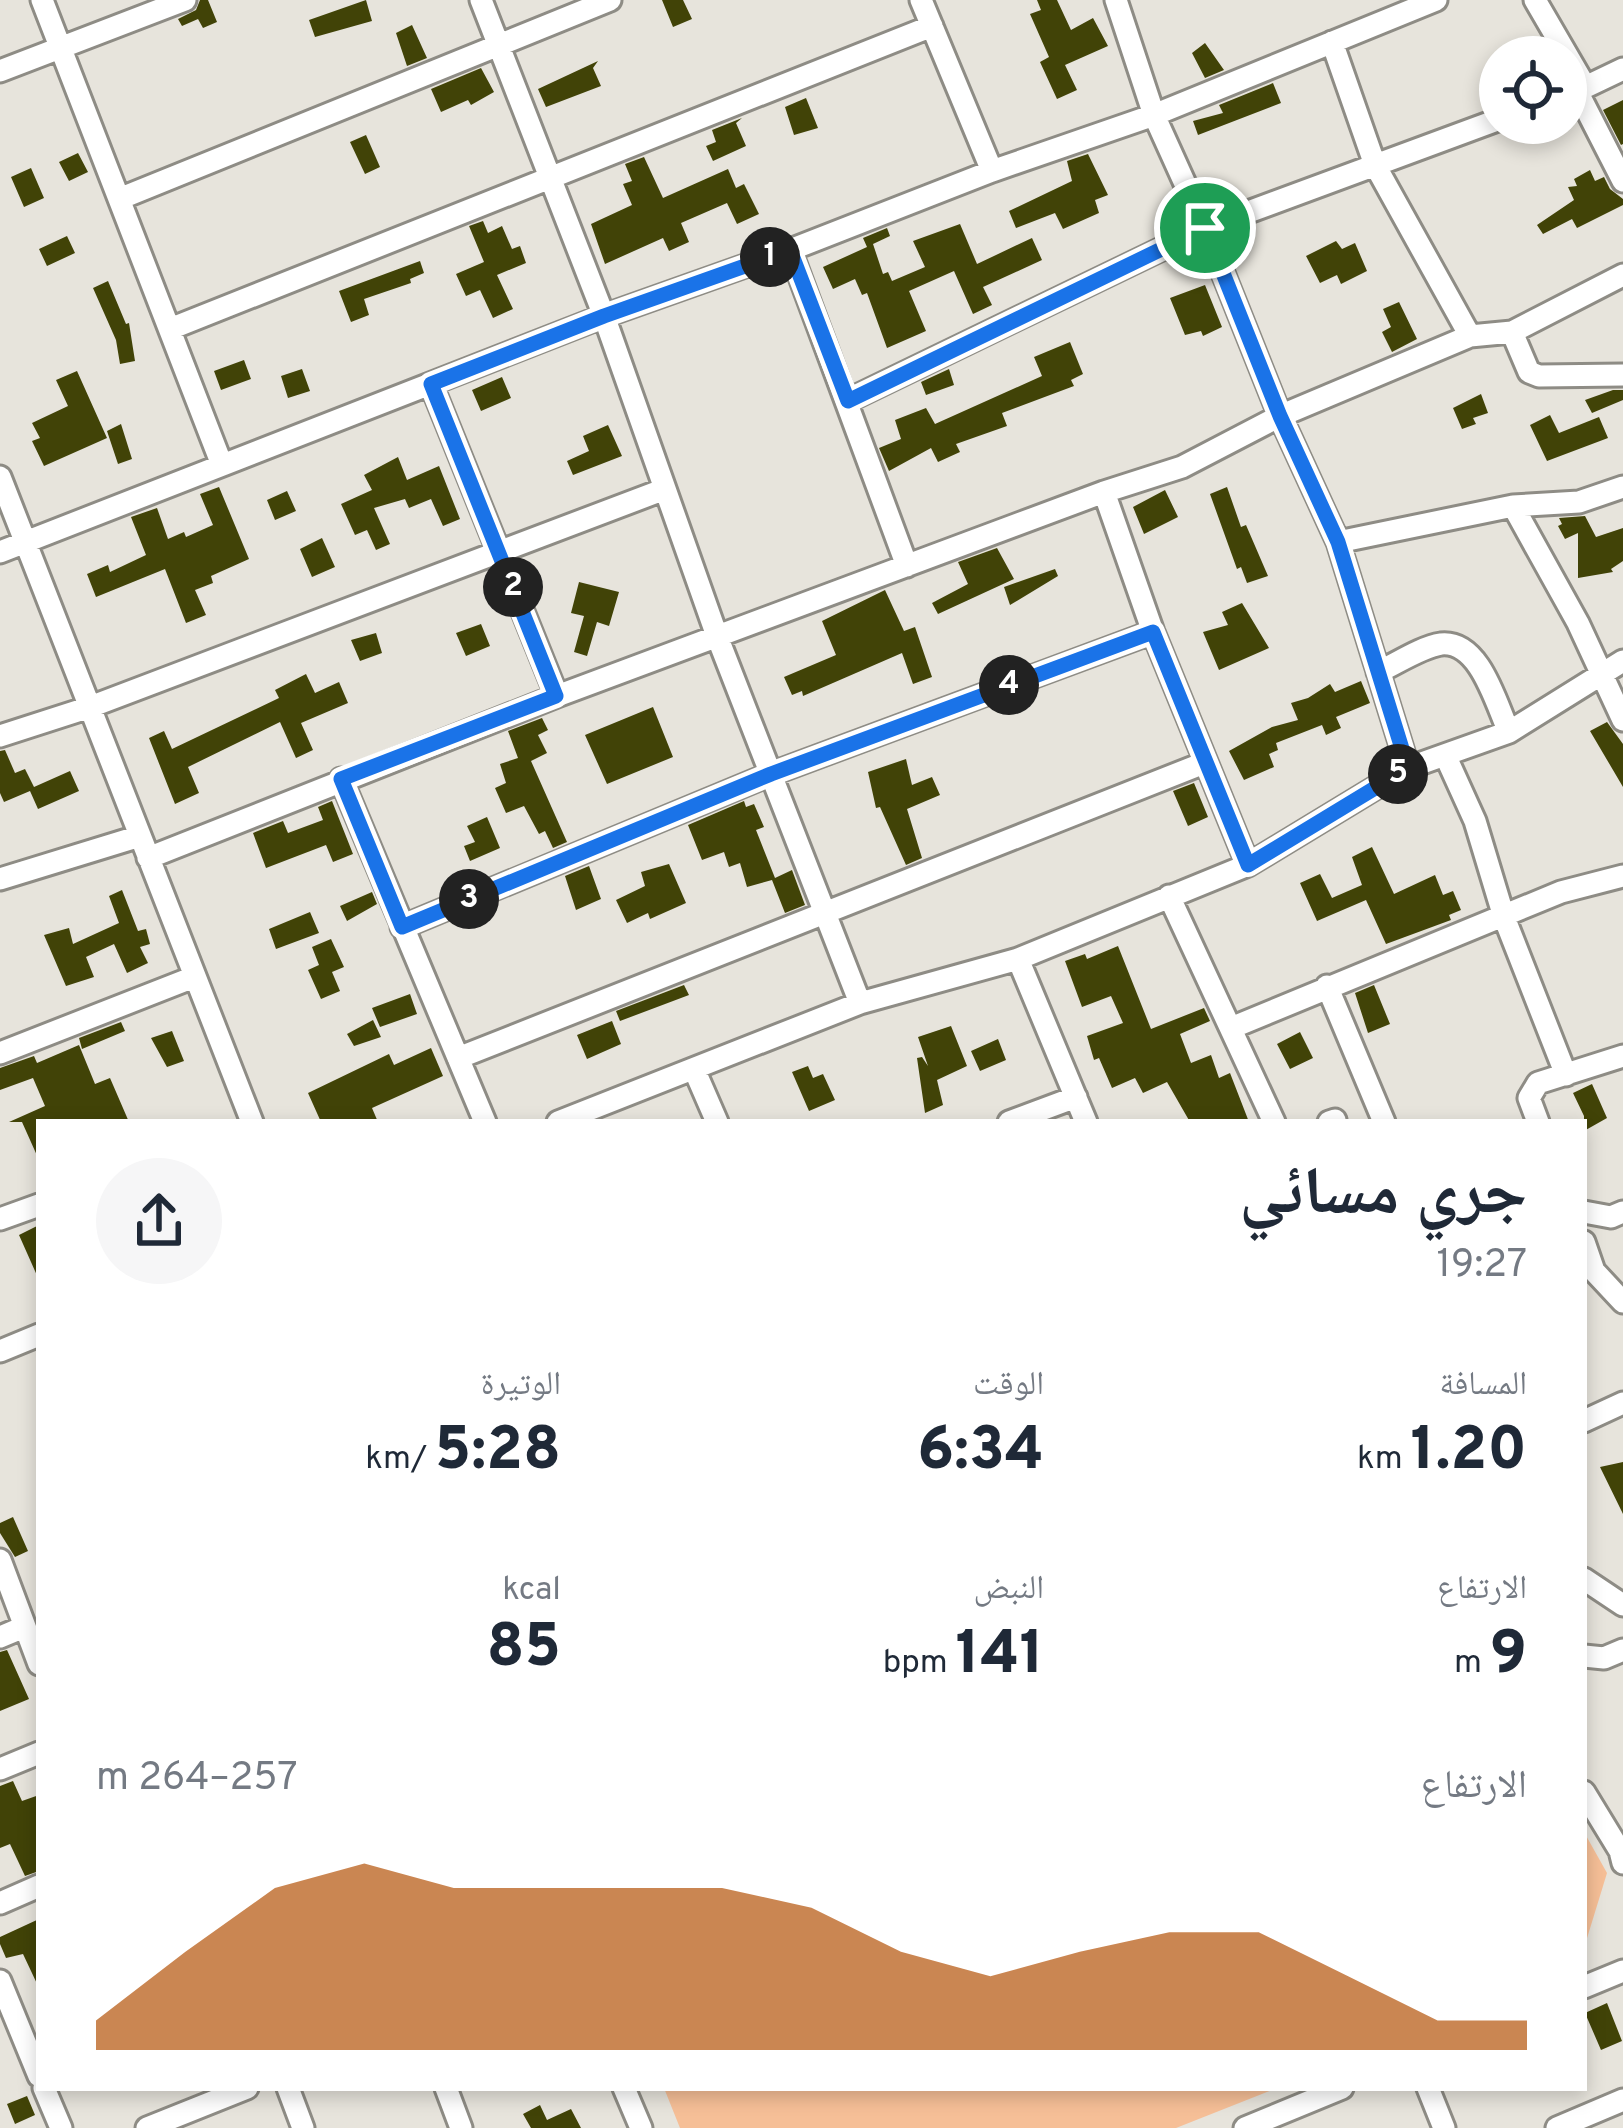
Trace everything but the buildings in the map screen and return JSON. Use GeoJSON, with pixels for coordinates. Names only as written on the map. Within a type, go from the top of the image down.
{"type":"FeatureCollection","features":[{"type":"Feature","properties":{"kind":"street"},"geometry":{"type":"LineString","coordinates":[[42,0],[222,465]]}},
{"type":"Feature","properties":{"kind":"street"},"geometry":{"type":"LineString","coordinates":[[0,71],[185,0]]}},
{"type":"Feature","properties":{"kind":"street"},"geometry":{"type":"LineString","coordinates":[[481,0],[604,316],[717,636],[860,1004]]}},
{"type":"Feature","properties":{"kind":"street"},"geometry":{"type":"LineString","coordinates":[[119,199],[610,0]]}},
{"type":"Feature","properties":{"kind":"street"},"geometry":{"type":"LineString","coordinates":[[921,0],[992,171]]}},
{"type":"Feature","properties":{"kind":"street"},"geometry":{"type":"LineString","coordinates":[[1116,0],[1154,115],[1338,542],[1408,768]]}},
{"type":"Feature","properties":{"kind":"street"},"geometry":{"type":"LineString","coordinates":[[0,552],[604,316],[1154,115],[1436,0]]}},
{"type":"Feature","properties":{"kind":"street"},"geometry":{"type":"LineString","coordinates":[[1535,0],[1551,36]]}},
{"type":"Feature","properties":{"kind":"street"},"geometry":{"type":"LineString","coordinates":[[170,329],[932,26]]}},
{"type":"Feature","properties":{"kind":"street"},"geometry":{"type":"LineString","coordinates":[[1332,42],[1375,165],[1470,337]]}},
{"type":"Feature","properties":{"kind":"street"},"geometry":{"type":"LineString","coordinates":[[1587,85],[1623,69]]}},
{"type":"Feature","properties":{"kind":"street"},"geometry":{"type":"LineString","coordinates":[[1587,112],[1623,182]]}},
{"type":"Feature","properties":{"kind":"street"},"geometry":{"type":"LineString","coordinates":[[848,401],[1205,228],[1479,127]]}},
{"type":"Feature","properties":{"kind":"street"},"geometry":{"type":"LineString","coordinates":[[790,250],[907,566]]}},
{"type":"Feature","properties":{"kind":"street"},"geometry":{"type":"LineString","coordinates":[[0,879],[144,847],[341,779],[1104,492],[1182,467],[1280,416],[1470,337],[1512,332],[1623,274]]}},
{"type":"Feature","properties":{"kind":"street"},"geometry":{"type":"LineString","coordinates":[[1512,332],[1529,372],[1539,376],[1623,375]]}},
{"type":"Feature","properties":{"kind":"street"},"geometry":{"type":"LineString","coordinates":[[431,384],[556,696]]}},
{"type":"Feature","properties":{"kind":"street"},"geometry":{"type":"LineString","coordinates":[[0,477],[251,1119]]}},
{"type":"Feature","properties":{"kind":"street"},"geometry":{"type":"LineString","coordinates":[[1338,542],[1513,506],[1579,502],[1623,487]]}},
{"type":"Feature","properties":{"kind":"street"},"geometry":{"type":"LineString","coordinates":[[0,736],[90,707],[665,490]]}},
{"type":"Feature","properties":{"kind":"street"},"geometry":{"type":"LineString","coordinates":[[1104,492],[1153,632],[1248,865]]}},
{"type":"Feature","properties":{"kind":"street"},"geometry":{"type":"LineString","coordinates":[[1513,506],[1578,623],[1623,720]]}},
{"type":"Feature","properties":{"kind":"street"},"geometry":{"type":"LineString","coordinates":[[402,927],[771,774],[1153,632]]}},
{"type":"Feature","properties":{"kind":"street"},"geometry":{"type":"LineString","coordinates":[[1378,672],[1440,644],[1462,647],[1473,657],[1510,732]]}},
{"type":"Feature","properties":{"kind":"street"},"geometry":{"type":"LineString","coordinates":[[566,1119],[860,1004],[1018,959],[1248,865],[1408,768],[1510,732],[1623,661]]}},
{"type":"Feature","properties":{"kind":"street"},"geometry":{"type":"LineString","coordinates":[[1446,757],[1475,821],[1504,917],[1566,1075]]}},
{"type":"Feature","properties":{"kind":"street"},"geometry":{"type":"LineString","coordinates":[[458,1058],[1204,763]]}},
{"type":"Feature","properties":{"kind":"street"},"geometry":{"type":"LineString","coordinates":[[341,779],[484,1119]]}},
{"type":"Feature","properties":{"kind":"street"},"geometry":{"type":"LineString","coordinates":[[1231,1028],[1561,892],[1623,876]]}},
{"type":"Feature","properties":{"kind":"street"},"geometry":{"type":"LineString","coordinates":[[1169,896],[1273,1119]]}},
{"type":"Feature","properties":{"kind":"street"},"geometry":{"type":"LineString","coordinates":[[1018,959],[1085,1119]]}},
{"type":"Feature","properties":{"kind":"street"},"geometry":{"type":"LineString","coordinates":[[0,1053],[194,977]]}},
{"type":"Feature","properties":{"kind":"street"},"geometry":{"type":"LineString","coordinates":[[1327,986],[1383,1119]]}},
{"type":"Feature","properties":{"kind":"street"},"geometry":{"type":"LineString","coordinates":[[1537,1119],[1529,1098],[1532,1089],[1623,1055]]}},
{"type":"Feature","properties":{"kind":"street"},"geometry":{"type":"LineString","coordinates":[[694,1069],[716,1119]]}},
{"type":"Feature","properties":{"kind":"street"},"geometry":{"type":"LineString","coordinates":[[1017,1119],[1076,1096]]}},
{"type":"Feature","properties":{"kind":"street"},"geometry":{"type":"LineString","coordinates":[[0,1220],[36,1206]]}},
{"type":"Feature","properties":{"kind":"street"},"geometry":{"type":"LineString","coordinates":[[1587,1213],[1611,1217],[1623,1212]]}},
{"type":"Feature","properties":{"kind":"street"},"geometry":{"type":"LineString","coordinates":[[1587,1251],[1604,1286],[1623,1302]]}},
{"type":"Feature","properties":{"kind":"street"},"geometry":{"type":"LineString","coordinates":[[0,1351],[36,1336]]}},
{"type":"Feature","properties":{"kind":"street"},"geometry":{"type":"LineString","coordinates":[[1587,1420],[1623,1403]]}},
{"type":"Feature","properties":{"kind":"street"},"geometry":{"type":"LineString","coordinates":[[0,1560],[36,1657]]}},
{"type":"Feature","properties":{"kind":"street"},"geometry":{"type":"LineString","coordinates":[[1587,1581],[1623,1605]]}},
{"type":"Feature","properties":{"kind":"street"},"geometry":{"type":"LineString","coordinates":[[0,1636],[24,1628]]}},
{"type":"Feature","properties":{"kind":"street"},"geometry":{"type":"LineString","coordinates":[[1587,1655],[1604,1658],[1623,1650]]}},
{"type":"Feature","properties":{"kind":"street"},"geometry":{"type":"LineString","coordinates":[[0,1768],[36,1754]]}},
{"type":"Feature","properties":{"kind":"street"},"geometry":{"type":"LineString","coordinates":[[1587,1797],[1622,1854]]}},
{"type":"Feature","properties":{"kind":"street"},"geometry":{"type":"LineString","coordinates":[[0,1903],[36,1887]]}},
{"type":"Feature","properties":{"kind":"street"},"geometry":{"type":"LineString","coordinates":[[1587,1986],[1623,1971]]}},
{"type":"Feature","properties":{"kind":"street"},"geometry":{"type":"LineString","coordinates":[[0,1981],[10,2038],[36,2072]]}},
{"type":"Feature","properties":{"kind":"street"},"geometry":{"type":"LineString","coordinates":[[45,2091],[61,2128]]}},
{"type":"Feature","properties":{"kind":"street"},"geometry":{"type":"LineString","coordinates":[[289,2091],[303,2128]]}},
{"type":"Feature","properties":{"kind":"street"},"geometry":{"type":"LineString","coordinates":[[447,2091],[461,2128]]}},
{"type":"Feature","properties":{"kind":"street"},"geometry":{"type":"LineString","coordinates":[[625,2091],[641,2128]]}},
{"type":"Feature","properties":{"kind":"street"},"geometry":{"type":"LineString","coordinates":[[1256,2126],[1335,2091]]}},
{"type":"Feature","properties":{"kind":"street"},"geometry":{"type":"LineString","coordinates":[[1429,2091],[1444,2128]]}},
{"type":"Feature","properties":{"kind":"street"},"geometry":{"type":"LineString","coordinates":[[147,2128],[212,2094]]}},
{"type":"Feature","properties":{"kind":"street"},"geometry":{"type":"LineString","coordinates":[[1557,2128],[1623,2100]]}},
{"type":"Feature","properties":{"kind":"shaded area"},"geometry":{"type":"Polygon","coordinates":[[[1587,1837],[1607,1873],[1587,1938],[1587,1837]]]}},
{"type":"Feature","properties":{"kind":"shaded area"},"geometry":{"type":"Polygon","coordinates":[[[665,2091],[1269,2091],[1176,2128],[680,2128],[665,2091]]]}},
{"type":"Feature","properties":{"kind":"route"},"geometry":{"type":"LineString","coordinates":[[1205,228],[1280,416],[1338,542],[1408,768],[1248,865],[1153,632],[771,774],[402,927],[341,779],[556,696],[431,384],[790,250],[848,401],[1205,228]]}}]}
